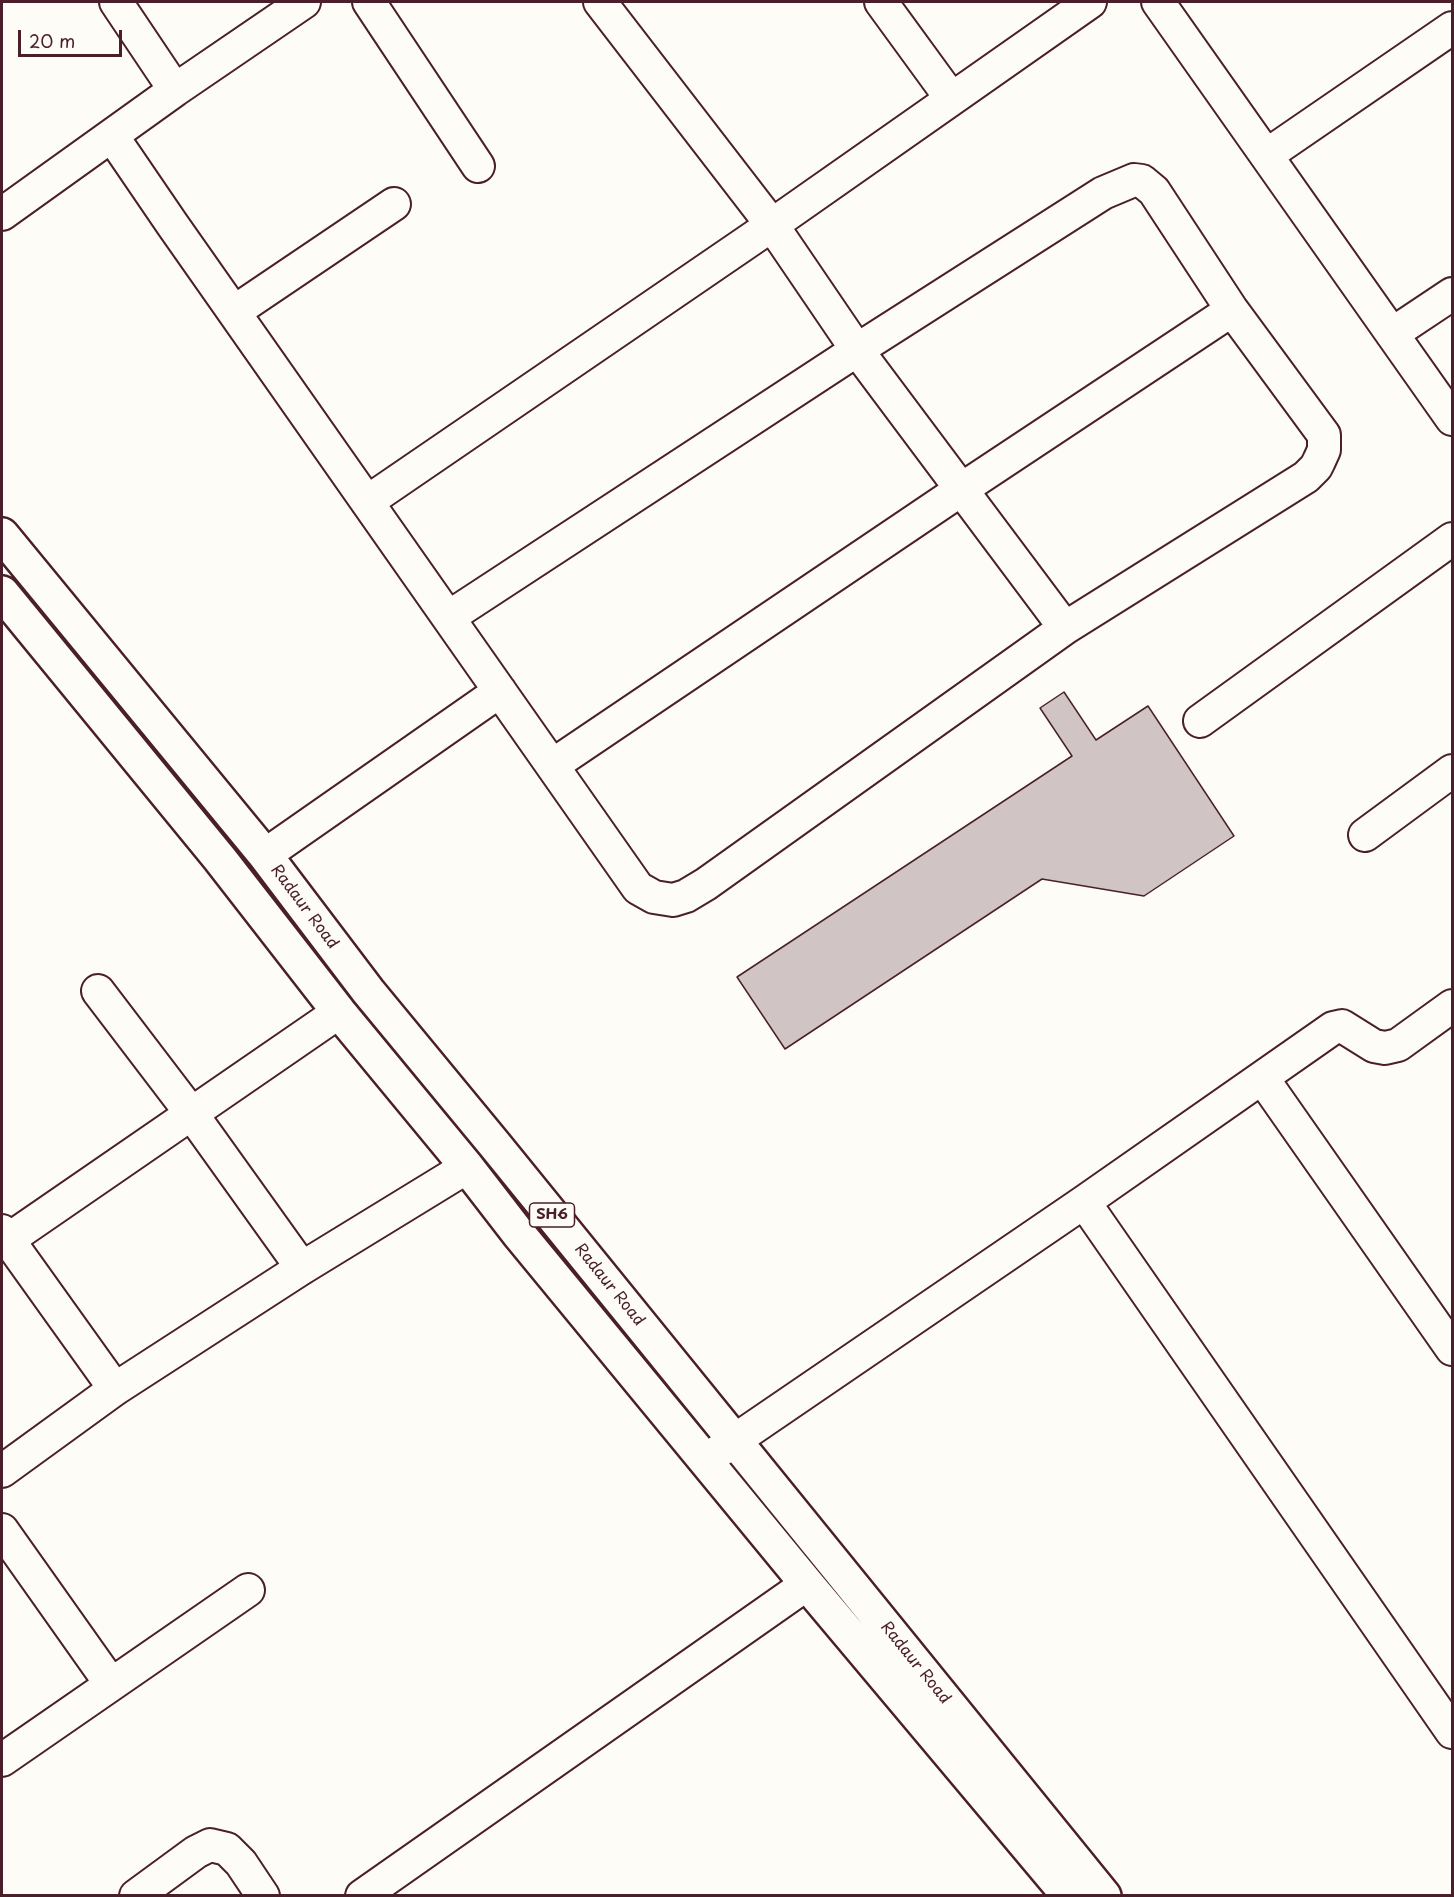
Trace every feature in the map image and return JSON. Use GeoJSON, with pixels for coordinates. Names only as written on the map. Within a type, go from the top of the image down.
{"type":"FeatureCollection","features":[{"type":"Feature","properties":{"kind":"main road","name":"Radaur Road"},"geometry":{"type":"LineString","coordinates":[[2,535],[265,855],[368,991],[1104,1896]]}},
{"type":"Feature","properties":{"kind":"main road","name":"Radaur Road"},"geometry":{"type":"LineString","coordinates":[[7,611],[220,859],[339,1012],[518,1233],[807,1584],[1069,1896]]}},
{"type":"Feature","properties":{"kind":"street"},"geometry":{"type":"LineString","coordinates":[[116,2],[175,90]]}},
{"type":"Feature","properties":{"kind":"street"},"geometry":{"type":"LineString","coordinates":[[2,214],[175,90],[304,2]]}},
{"type":"Feature","properties":{"kind":"street"},"geometry":{"type":"LineString","coordinates":[[369,2],[478,166]]}},
{"type":"Feature","properties":{"kind":"street"},"geometry":{"type":"LineString","coordinates":[[600,2],[772,225],[857,350],[1065,628]]}},
{"type":"Feature","properties":{"kind":"street"},"geometry":{"type":"LineString","coordinates":[[881,2],[951,98]]}},
{"type":"Feature","properties":{"kind":"street"},"geometry":{"type":"LineString","coordinates":[[367,502],[772,225],[1090,2]]}},
{"type":"Feature","properties":{"kind":"street"},"geometry":{"type":"LineString","coordinates":[[1158,2],[1452,419]]}},
{"type":"Feature","properties":{"kind":"street"},"geometry":{"type":"LineString","coordinates":[[1267,155],[1452,28]]}},
{"type":"Feature","properties":{"kind":"street"},"geometry":{"type":"LineString","coordinates":[[112,136],[234,312],[638,888],[654,897],[673,900],[686,896],[706,884],[1065,628],[1306,477],[1316,468],[1324,450],[1324,435],[1232,310],[1154,191],[1142,181],[1134,180],[1103,193],[857,350],[449,618]]}},
{"type":"Feature","properties":{"kind":"street"},"geometry":{"type":"LineString","coordinates":[[234,312],[394,204]]}},
{"type":"Feature","properties":{"kind":"street"},"geometry":{"type":"LineString","coordinates":[[1392,334],[1452,294]]}},
{"type":"Feature","properties":{"kind":"street"},"geometry":{"type":"LineString","coordinates":[[553,765],[1232,310]]}},
{"type":"Feature","properties":{"kind":"street"},"geometry":{"type":"LineString","coordinates":[[1200,721],[1452,539]]}},
{"type":"Feature","properties":{"kind":"street"},"geometry":{"type":"LineString","coordinates":[[265,855],[500,691]]}},
{"type":"Feature","properties":{"kind":"street"},"geometry":{"type":"LineString","coordinates":[[1365,836],[1452,771]]}},
{"type":"Feature","properties":{"kind":"street"},"geometry":{"type":"LineString","coordinates":[[98,991],[191,1113],[302,1268]]}},
{"type":"Feature","properties":{"kind":"street"},"geometry":{"type":"LineString","coordinates":[[706,1460],[1333,1029],[1342,1026],[1354,1031],[1374,1046],[1385,1048],[1398,1046],[1452,1006]]}},
{"type":"Feature","properties":{"kind":"street"},"geometry":{"type":"LineString","coordinates":[[115,1389],[4,1238],[339,1012]]}},
{"type":"Feature","properties":{"kind":"street"},"geometry":{"type":"LineString","coordinates":[[1263,1079],[1452,1348]]}},
{"type":"Feature","properties":{"kind":"street"},"geometry":{"type":"LineString","coordinates":[[2,1471],[115,1389],[302,1268],[466,1167]]}},
{"type":"Feature","properties":{"kind":"street"},"geometry":{"type":"LineString","coordinates":[[1084,1202],[1452,1732]]}},
{"type":"Feature","properties":{"kind":"street"},"geometry":{"type":"LineString","coordinates":[[2,1530],[111,1684]]}},
{"type":"Feature","properties":{"kind":"street"},"geometry":{"type":"LineString","coordinates":[[362,1896],[807,1584]]}},
{"type":"Feature","properties":{"kind":"street"},"geometry":{"type":"LineString","coordinates":[[2,1760],[248,1590]]}},
{"type":"Feature","properties":{"kind":"street"},"geometry":{"type":"LineString","coordinates":[[136,1896],[196,1852],[210,1845],[227,1849],[241,1863],[263,1896]]}},
{"type":"Feature","properties":{"kind":"building"},"geometry":{"type":"Polygon","coordinates":[[[1064,692],[1096,740],[1148,706],[1234,836],[1144,896],[1042,879],[785,1049],[737,977],[1072,756],[1040,708],[1064,692]]]}}]}
